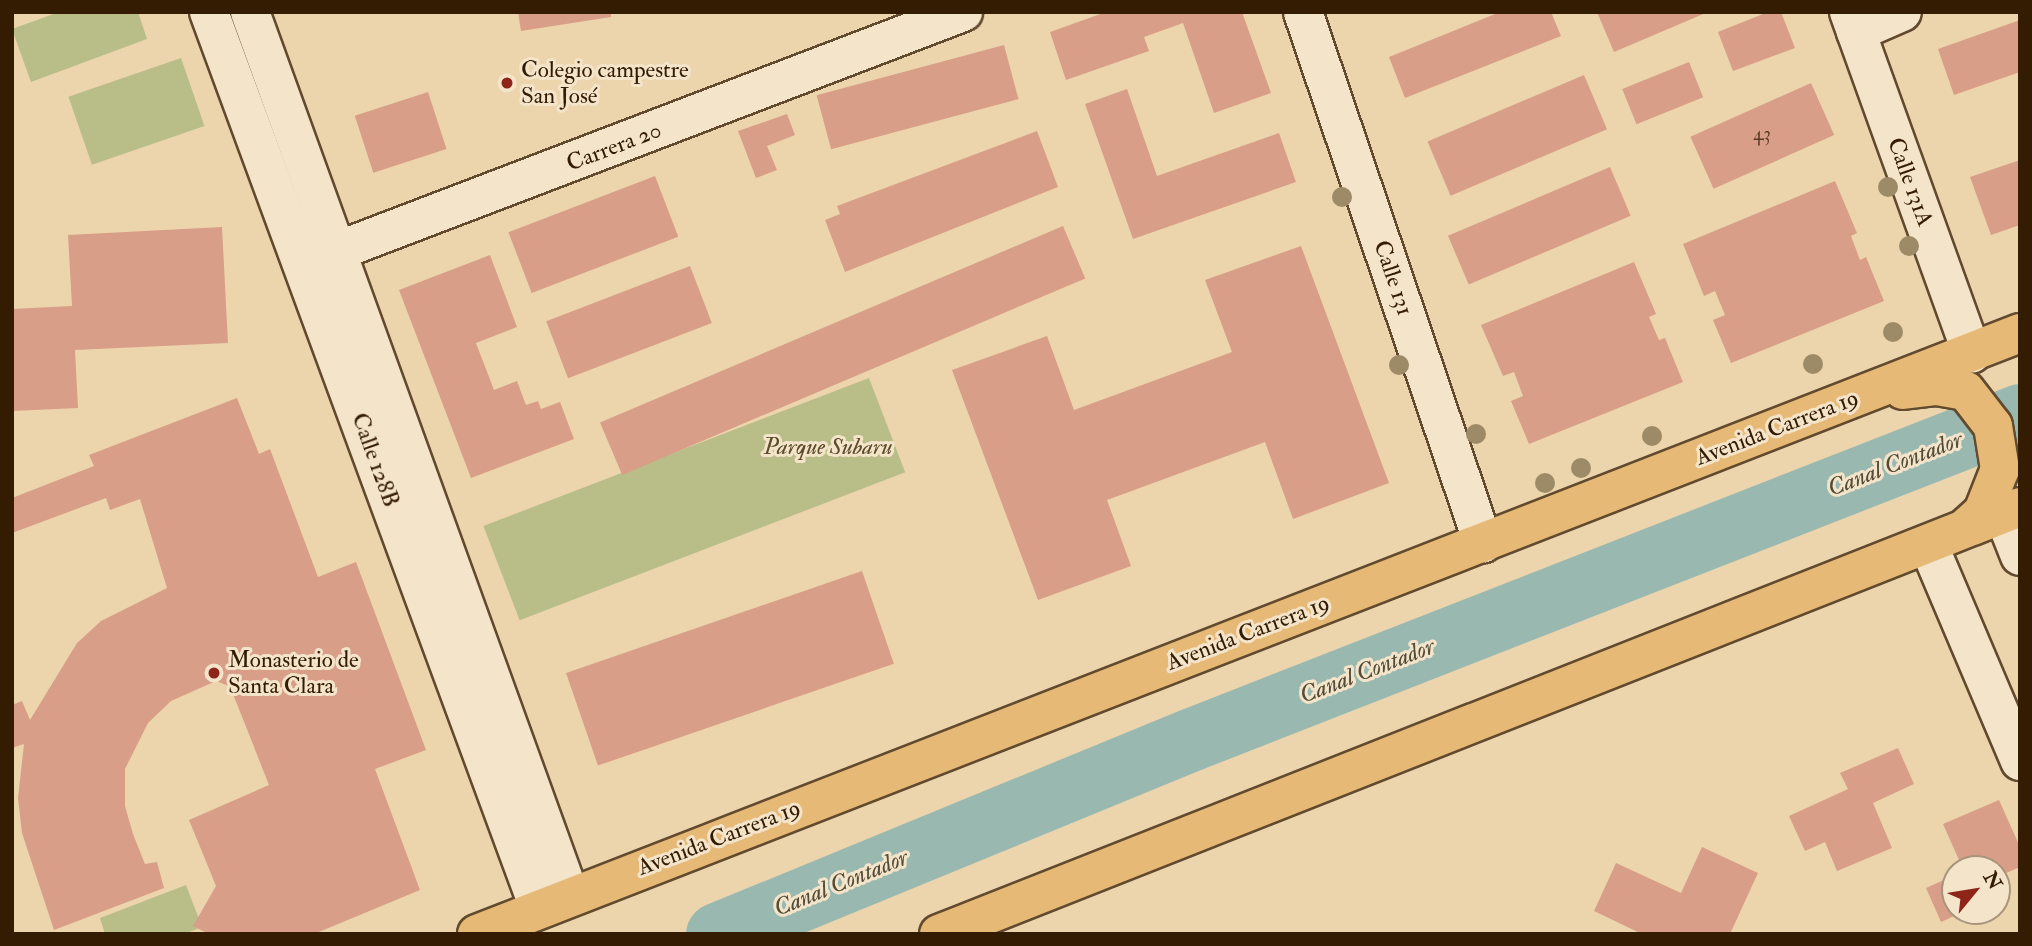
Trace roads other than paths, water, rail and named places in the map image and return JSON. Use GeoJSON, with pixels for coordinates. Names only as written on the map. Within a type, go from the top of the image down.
{"type":"FeatureCollection","features":[{"type":"Feature","properties":{"kind":"main road","name":"Avenida Carrera 19"},"geometry":{"type":"LineString","coordinates":[[477,934],[2020,333]]}},
{"type":"Feature","properties":{"kind":"main road"},"geometry":{"type":"LineString","coordinates":[[939,934],[1946,537],[2005,504],[2000,447],[1993,426],[1966,391],[1937,386],[1905,389],[1826,409]]}},
{"type":"Feature","properties":{"kind":"street","name":"Calle 128B"},"geometry":{"type":"LineString","coordinates":[[209,12],[319,258],[554,902]]}},
{"type":"Feature","properties":{"kind":"street","name":"Calle 128B"},"geometry":{"type":"LineString","coordinates":[[250,12],[319,258]]}},
{"type":"Feature","properties":{"kind":"street","name":"Carrera 20"},"geometry":{"type":"LineString","coordinates":[[319,258],[963,12]]}},
{"type":"Feature","properties":{"kind":"street","name":"Calle 131"},"geometry":{"type":"LineString","coordinates":[[1303,12],[1483,543]]}},
{"type":"Feature","properties":{"kind":"street"},"geometry":{"type":"LineString","coordinates":[[1852,22],[1902,12]]}},
{"type":"Feature","properties":{"kind":"street","name":"Calle 131A"},"geometry":{"type":"LineString","coordinates":[[1852,22],[1972,352]]}},
{"type":"Feature","properties":{"kind":"street"},"geometry":{"type":"LineString","coordinates":[[2005,504],[2020,556]]}},
{"type":"Feature","properties":{"kind":"street"},"geometry":{"type":"LineString","coordinates":[[1946,537],[2020,761]]}},
{"type":"Feature","properties":{"kind":"waterway","name":"Canal Contador"},"geometry":{"type":"LineString","coordinates":[[717,934],[1192,739],[2020,415]]}},
{"type":"Feature","properties":{"kind":"place","name":"Colegio campestre San José"},"geometry":{"type":"Point","coordinates":[507,83]}},
{"type":"Feature","properties":{"kind":"place","name":"Monasterio de Santa Clara"},"geometry":{"type":"Point","coordinates":[214,673]}},
{"type":"Feature","properties":{"kind":"park label","name":"Parque Subaru"},"geometry":{"type":"Point","coordinates":[828,447]}}]}
